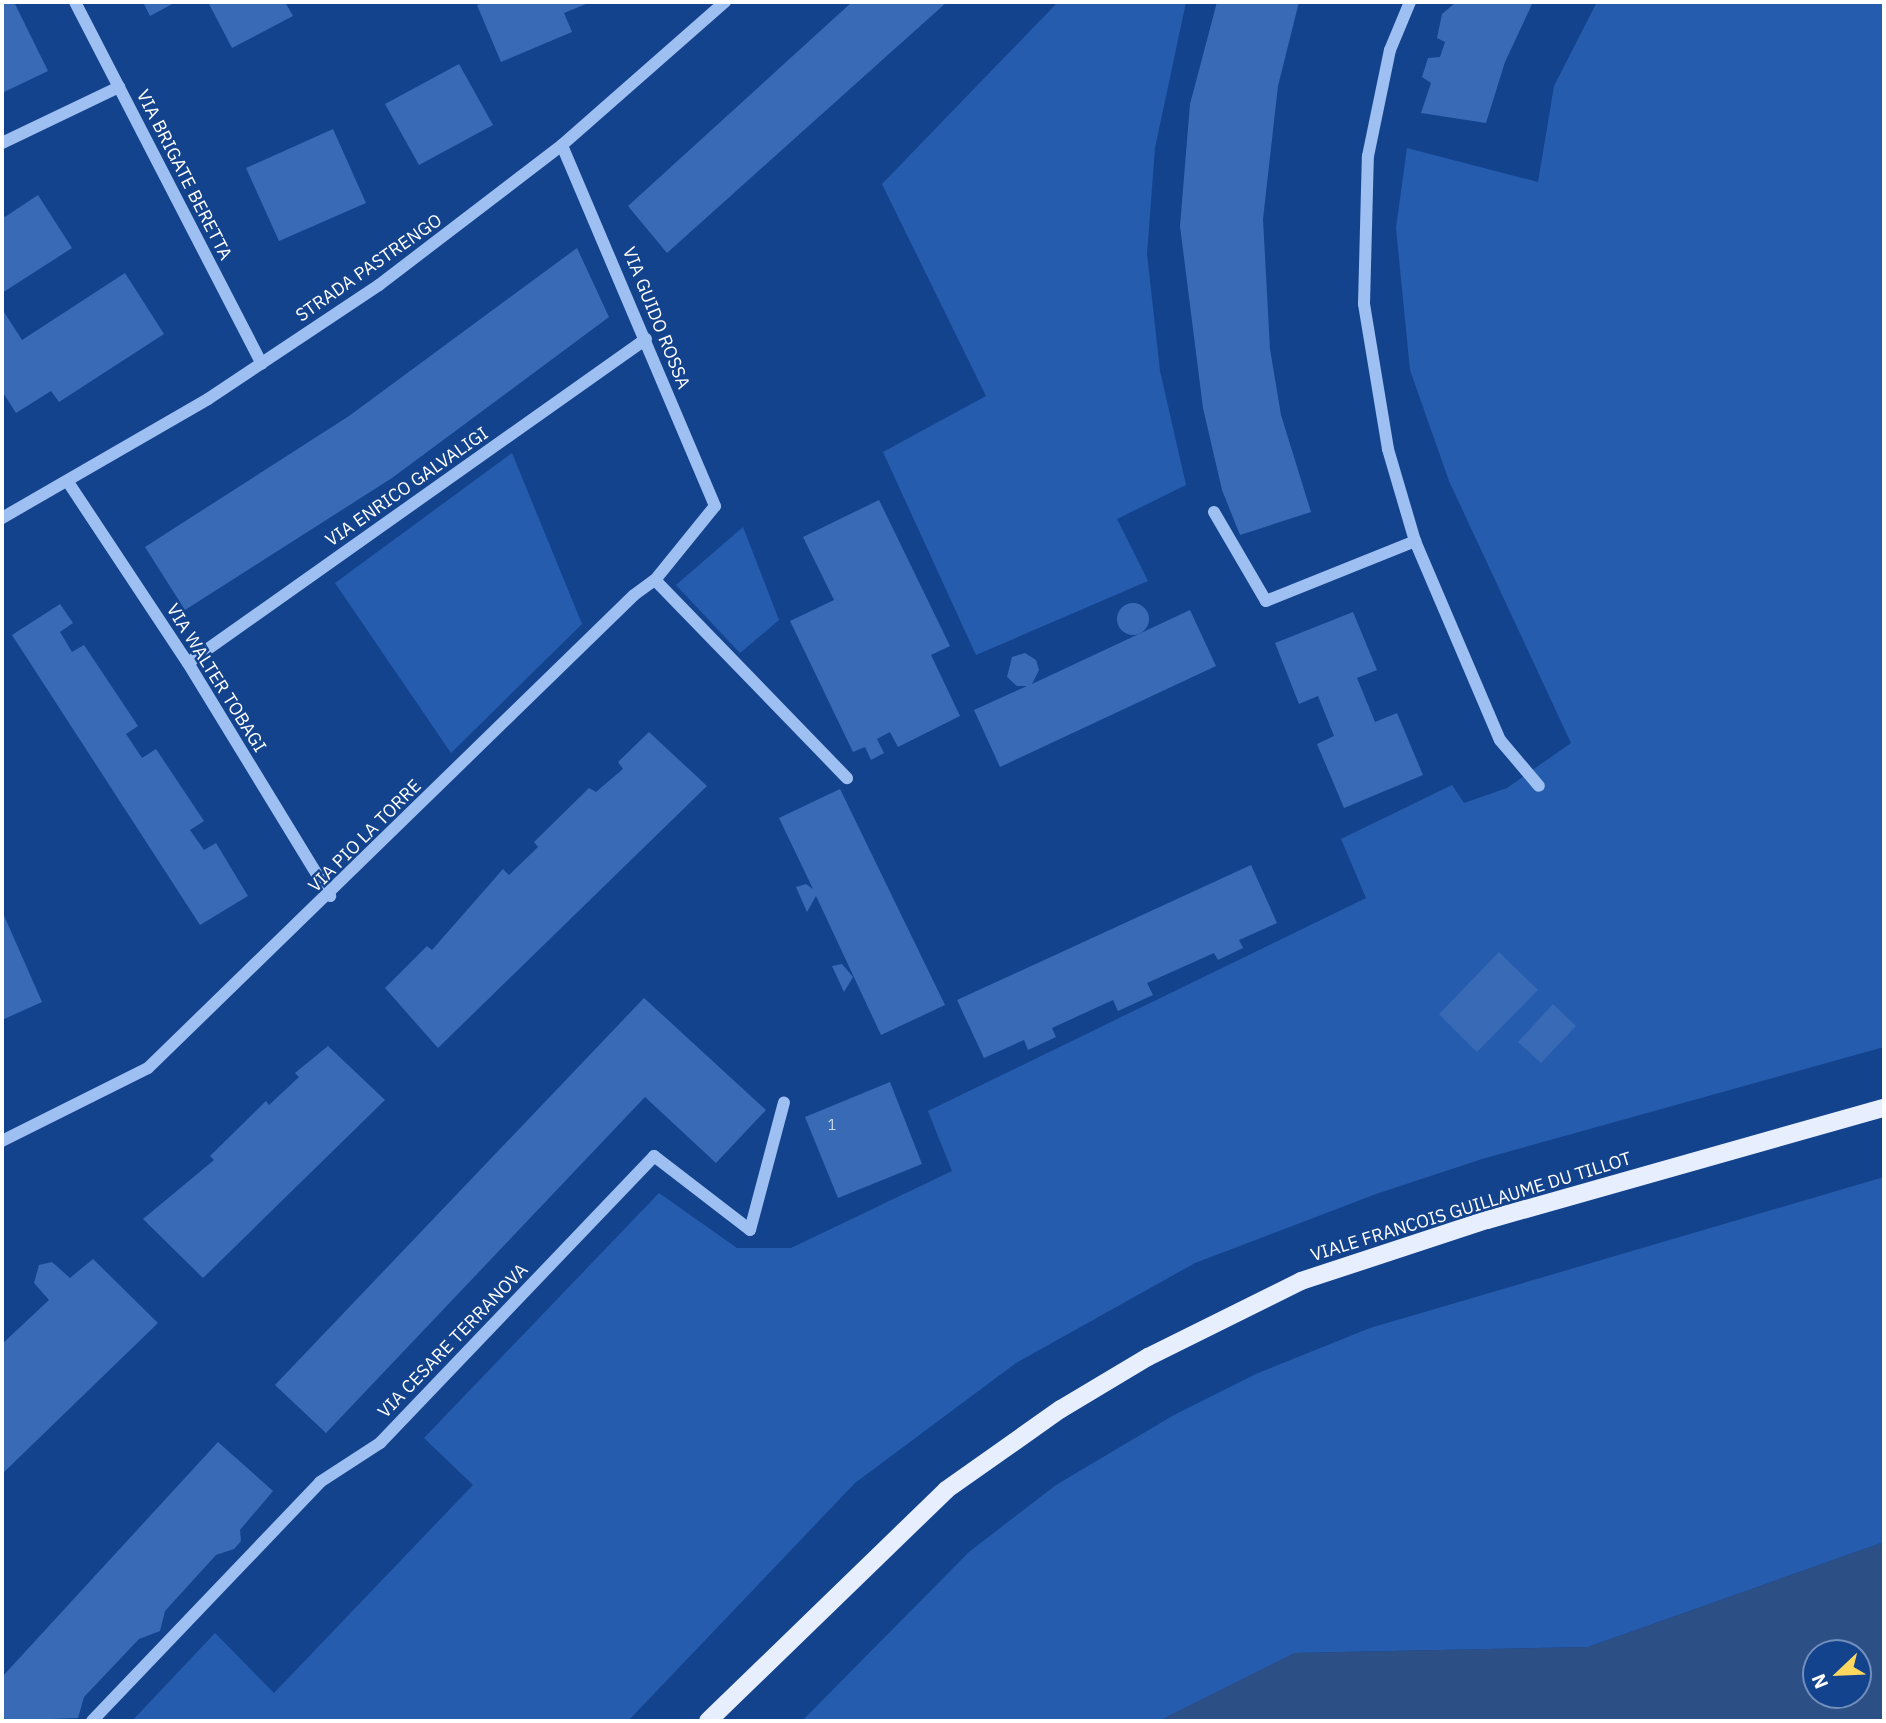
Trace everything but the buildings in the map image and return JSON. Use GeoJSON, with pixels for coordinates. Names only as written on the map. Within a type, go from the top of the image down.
{"type":"FeatureCollection","features":[{"type":"Feature","properties":{"kind":"main road","name":"VIALE FRANCOIS GUILLAUME DU TILLOT"},"geometry":{"type":"LineString","coordinates":[[708,1721],[946,1490],[1060,1409],[1148,1357],[1301,1281],[1487,1220],[1884,1108]]}},
{"type":"Feature","properties":{"kind":"street","name":"VIA BRIGATE BERETTA"},"geometry":{"type":"LineString","coordinates":[[75,2],[262,364]]}},
{"type":"Feature","properties":{"kind":"street","name":"STRADA PASTRENGO"},"geometry":{"type":"LineString","coordinates":[[2,517],[68,482],[262,364],[389,277],[562,145],[725,2]]}},
{"type":"Feature","properties":{"kind":"street"},"geometry":{"type":"LineString","coordinates":[[1410,2],[1390,50],[1368,156],[1364,304],[1388,449],[1415,541],[1500,740],[1539,786]]}},
{"type":"Feature","properties":{"kind":"street"},"geometry":{"type":"LineString","coordinates":[[2,143],[119,87]]}},
{"type":"Feature","properties":{"kind":"street","name":"VIA GUIDO ROSSA"},"geometry":{"type":"LineString","coordinates":[[562,145],[715,506]]}},
{"type":"Feature","properties":{"kind":"street","name":"VIA ENRICO GALVALIGI"},"geometry":{"type":"LineString","coordinates":[[188,663],[646,339]]}},
{"type":"Feature","properties":{"kind":"street","name":"VIA WALTER TOBAGI"},"geometry":{"type":"LineString","coordinates":[[68,482],[188,663],[330,896]]}},
{"type":"Feature","properties":{"kind":"street","name":"VIA PIO LA TORRE"},"geometry":{"type":"LineString","coordinates":[[2,1141],[148,1068],[330,896],[625,604],[655,580],[715,506]]}},
{"type":"Feature","properties":{"kind":"street"},"geometry":{"type":"LineString","coordinates":[[1214,512],[1266,601],[1415,541]]}},
{"type":"Feature","properties":{"kind":"street"},"geometry":{"type":"LineString","coordinates":[[655,580],[847,778]]}},
{"type":"Feature","properties":{"kind":"street","name":"VIA CESARE TERRANOVA"},"geometry":{"type":"LineString","coordinates":[[92,1721],[320,1482],[380,1443],[654,1156],[750,1230],[784,1102]]}},
{"type":"Feature","properties":{"kind":"shaded area"},"geometry":{"type":"Polygon","coordinates":[[[1058,2],[1186,2],[1155,148],[1147,254],[1160,371],[1186,485],[1117,519],[1148,581],[976,655],[883,452],[986,396],[882,184],[1058,2]]]}},
{"type":"Feature","properties":{"kind":"shaded area"},"geometry":{"type":"Polygon","coordinates":[[[1597,2],[1884,2],[1884,1047],[1482,1159],[1376,1194],[1195,1263],[1016,1363],[855,1483],[628,1721],[132,1721],[215,1633],[274,1693],[473,1485],[424,1438],[659,1193],[737,1248],[791,1248],[952,1171],[928,1111],[1366,898],[1341,839],[1452,785],[1464,803],[1507,788],[1571,743],[1449,481],[1410,370],[1396,228],[1407,148],[1538,182],[1554,86],[1597,2]]]}},
{"type":"Feature","properties":{"kind":"shaded area"},"geometry":{"type":"Polygon","coordinates":[[[512,453],[582,624],[451,753],[335,583],[512,453]]]}},
{"type":"Feature","properties":{"kind":"shaded area"},"geometry":{"type":"Polygon","coordinates":[[[743,527],[779,620],[740,653],[676,585],[743,527]]]}},
{"type":"Feature","properties":{"kind":"shaded area"},"geometry":{"type":"Polygon","coordinates":[[[1884,1177],[1884,1542],[1588,1647],[1295,1653],[1159,1721],[802,1721],[969,1552],[1056,1485],[1174,1415],[1256,1374],[1370,1328],[1884,1177]]]}},
{"type":"Feature","properties":{"kind":"shaded area"},"geometry":{"type":"Polygon","coordinates":[[[1884,1542],[1884,1721],[1159,1721],[1295,1653],[1588,1647],[1884,1542]]]}}]}
